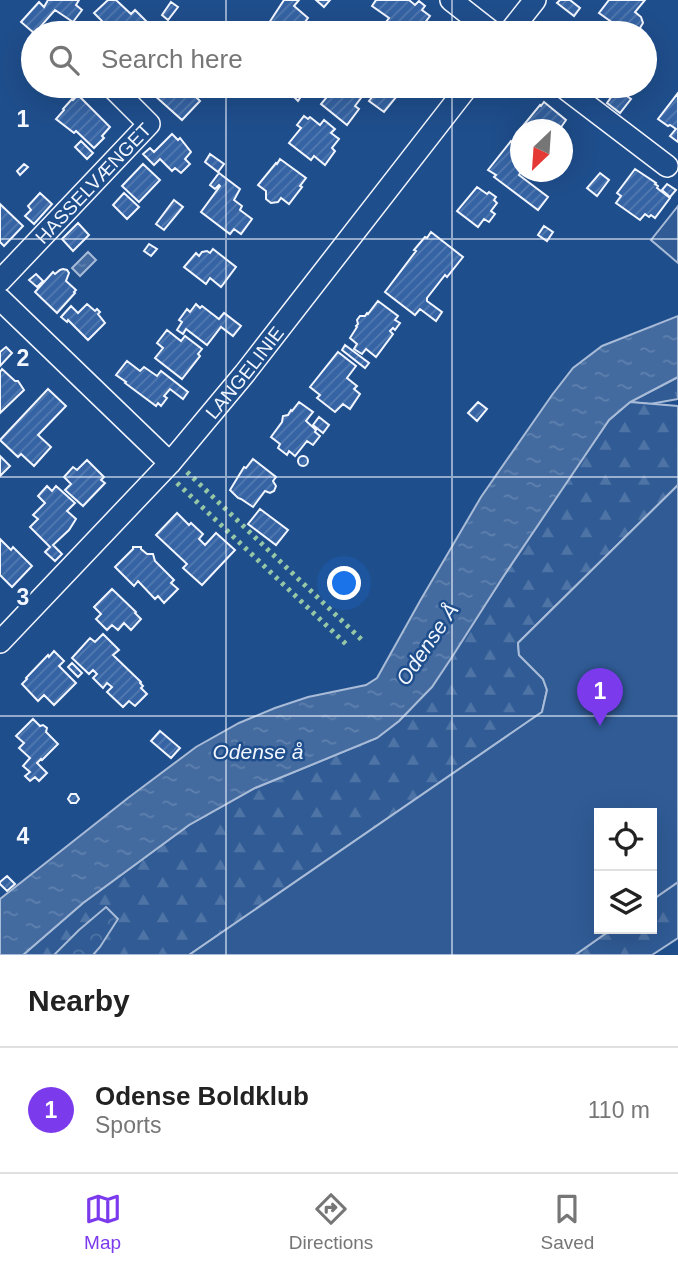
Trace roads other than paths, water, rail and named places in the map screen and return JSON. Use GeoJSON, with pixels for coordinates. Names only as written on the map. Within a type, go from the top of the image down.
{"type":"FeatureCollection","features":[{"type":"Feature","properties":{"kind":"street"},"geometry":{"type":"LineString","coordinates":[[450,0],[477,21]]}},
{"type":"Feature","properties":{"kind":"street"},"geometry":{"type":"LineString","coordinates":[[518,21],[535,0]]}},
{"type":"Feature","properties":{"kind":"street","name":"HASSELVÆNGET"},"geometry":{"type":"LineString","coordinates":[[0,281],[149,124],[123,98]]}},
{"type":"Feature","properties":{"kind":"street","name":"LANGELINIE"},"geometry":{"type":"LineString","coordinates":[[0,642],[170,464],[238,382],[459,98]]}},
{"type":"Feature","properties":{"kind":"street"},"geometry":{"type":"LineString","coordinates":[[578,98],[667,166]]}},
{"type":"Feature","properties":{"kind":"street"},"geometry":{"type":"LineString","coordinates":[[0,299],[170,464]]}},
{"type":"Feature","properties":{"kind":"water"},"geometry":{"type":"Polygon","coordinates":[[[88,252],[96,260],[80,276],[72,268],[88,252]]]}},
{"type":"Feature","properties":{"kind":"water","name":"Odense å"},"geometry":{"type":"Polygon","coordinates":[[[678,316],[678,377],[630,402],[609,420],[432,687],[399,721],[377,738],[255,788],[189,825],[83,903],[23,955],[0,955],[0,899],[196,747],[239,723],[275,708],[308,697],[366,685],[377,678],[481,497],[573,368],[602,346],[678,316]]]}},
{"type":"Feature","properties":{"kind":"place","name":"Odense Boldklub"},"geometry":{"type":"Point","coordinates":[600,726]}},
{"type":"Feature","properties":{"kind":"water label","name":"Odense Å"},"geometry":{"type":"Point","coordinates":[427,644]}}]}
